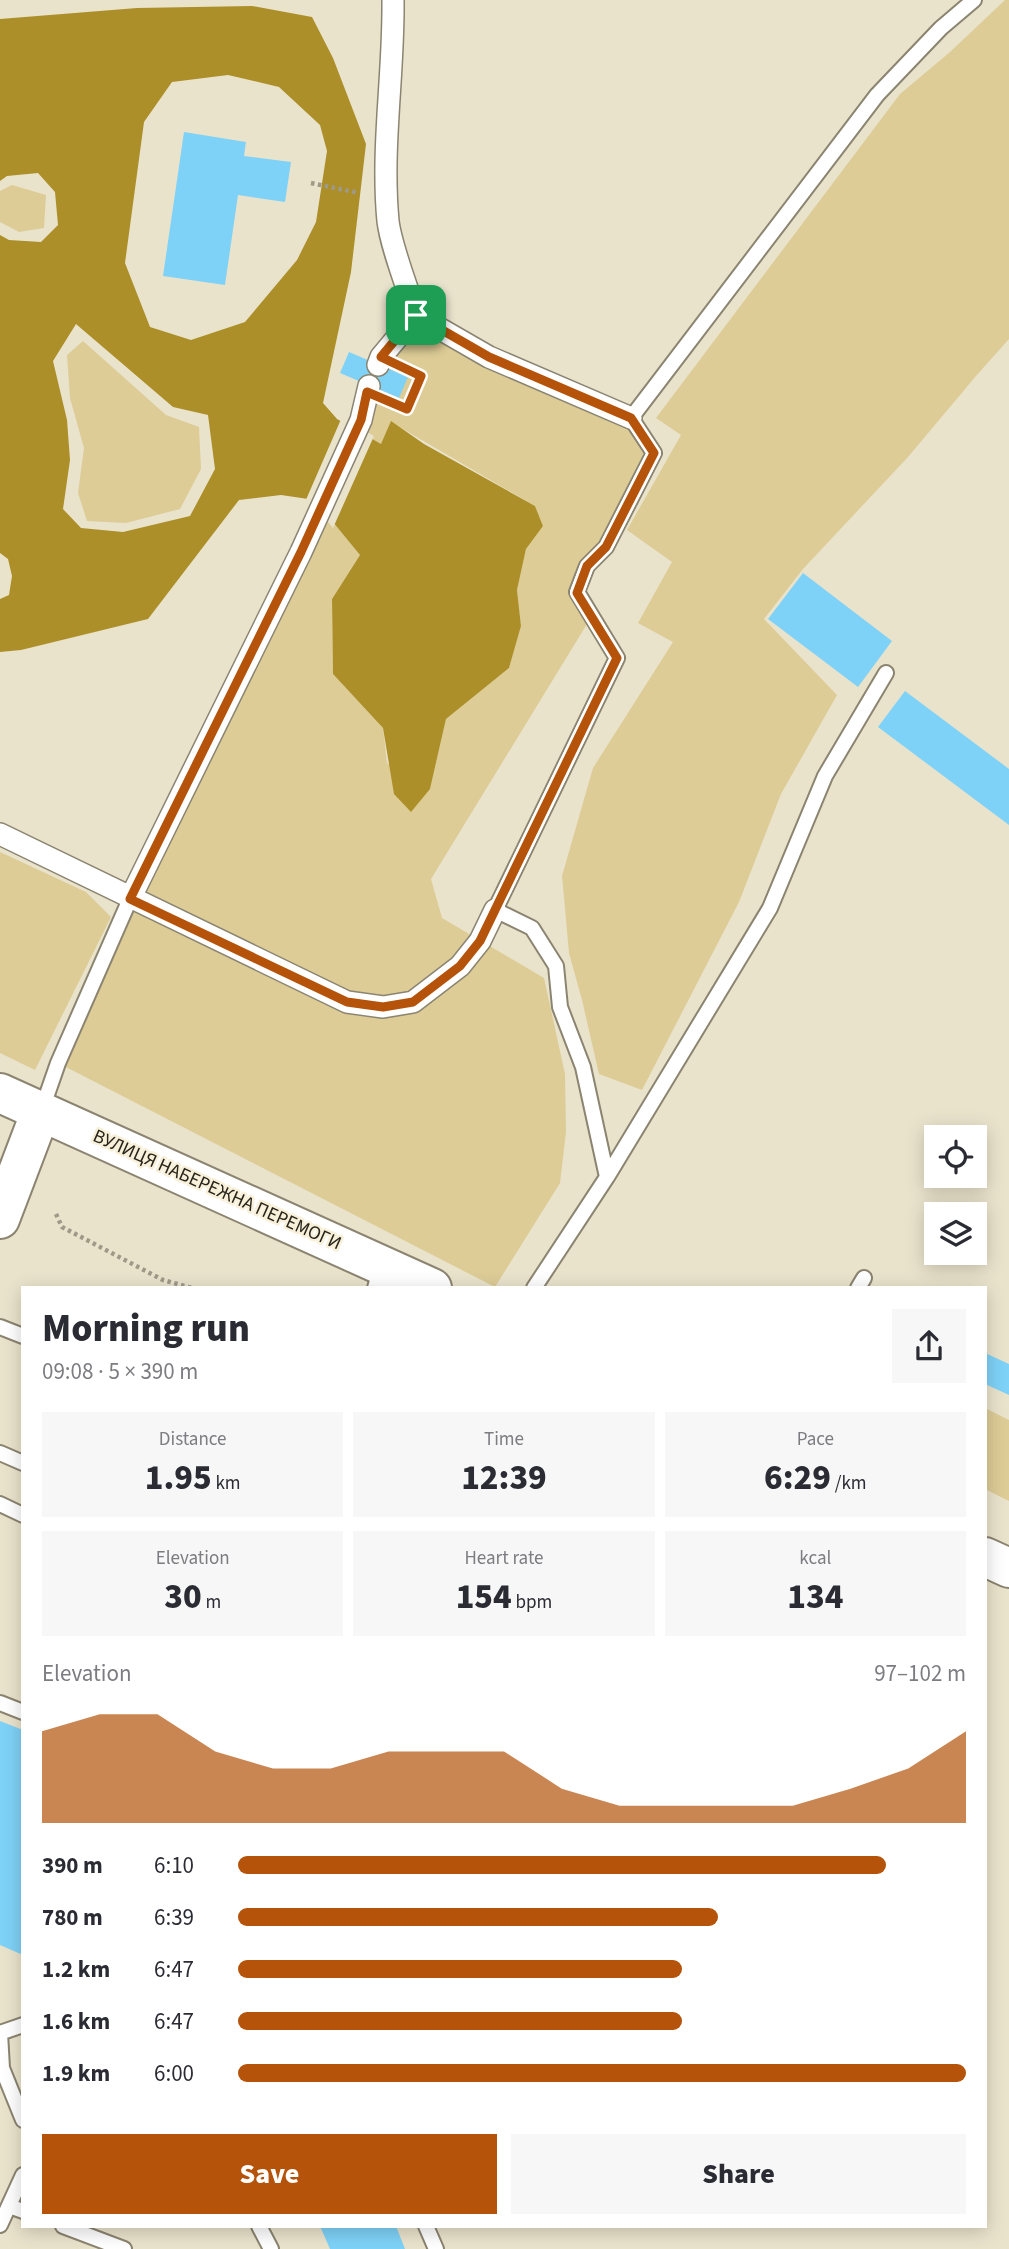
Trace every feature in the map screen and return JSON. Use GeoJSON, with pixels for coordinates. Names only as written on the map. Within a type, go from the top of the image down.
{"type":"FeatureCollection","features":[{"type":"Feature","properties":{"kind":"main road","name":"ВУЛИЦЯ НАБЕРЕЖНА ПЕРЕМОГИ"},"geometry":{"type":"LineString","coordinates":[[0,1093],[378,1276],[423,1286]]}},
{"type":"Feature","properties":{"kind":"main road"},"geometry":{"type":"LineString","coordinates":[[0,1219],[41,1111]]}},
{"type":"Feature","properties":{"kind":"main road"},"geometry":{"type":"LineString","coordinates":[[987,1542],[1009,1547]]}},
{"type":"Feature","properties":{"kind":"main road"},"geometry":{"type":"LineString","coordinates":[[987,1558],[1009,1568]]}},
{"type":"Feature","properties":{"kind":"street"},"geometry":{"type":"LineString","coordinates":[[393,0],[394,40],[385,140],[388,224],[416,315],[489,357],[631,418]]}},
{"type":"Feature","properties":{"kind":"street"},"geometry":{"type":"LineString","coordinates":[[380,361],[416,315]]}},
{"type":"Feature","properties":{"kind":"street"},"geometry":{"type":"LineString","coordinates":[[130,899],[301,552],[361,420],[368,389]]}},
{"type":"Feature","properties":{"kind":"street"},"geometry":{"type":"LineString","coordinates":[[0,834],[347,1002],[383,1007],[413,1002],[460,966],[480,941],[495,911]]}},
{"type":"Feature","properties":{"kind":"lane"},"geometry":{"type":"LineString","coordinates":[[607,1177],[583,1067],[560,1007],[556,965],[532,928],[495,911],[617,658],[577,593],[587,566],[606,547],[654,453],[631,418],[877,95],[941,28],[974,0]]}},
{"type":"Feature","properties":{"kind":"lane"},"geometry":{"type":"LineString","coordinates":[[535,1286],[607,1177],[770,908],[825,776],[886,673]]}},
{"type":"Feature","properties":{"kind":"lane"},"geometry":{"type":"LineString","coordinates":[[41,1111],[58,1063],[130,899]]}},
{"type":"Feature","properties":{"kind":"lane"},"geometry":{"type":"LineString","coordinates":[[0,1327],[21,1335]]}},
{"type":"Feature","properties":{"kind":"lane"},"geometry":{"type":"LineString","coordinates":[[0,1453],[21,1462]]}},
{"type":"Feature","properties":{"kind":"lane"},"geometry":{"type":"LineString","coordinates":[[0,1504],[21,1514]]}},
{"type":"Feature","properties":{"kind":"lane"},"geometry":{"type":"LineString","coordinates":[[0,1703],[21,1712]]}},
{"type":"Feature","properties":{"kind":"lane"},"geometry":{"type":"LineString","coordinates":[[21,2026],[0,2033],[2,2068],[21,2115]]}},
{"type":"Feature","properties":{"kind":"lane"},"geometry":{"type":"LineString","coordinates":[[0,2225],[16,2208],[21,2184]]}},
{"type":"Feature","properties":{"kind":"lane"},"geometry":{"type":"LineString","coordinates":[[67,2228],[124,2249]]}},
{"type":"Feature","properties":{"kind":"lane"},"geometry":{"type":"LineString","coordinates":[[260,2228],[271,2249]]}},
{"type":"Feature","properties":{"kind":"lane"},"geometry":{"type":"LineString","coordinates":[[427,2228],[436,2249]]}},
{"type":"Feature","properties":{"kind":"path"},"geometry":{"type":"LineString","coordinates":[[311,183],[369,195]]}},
{"type":"Feature","properties":{"kind":"path"},"geometry":{"type":"LineString","coordinates":[[368,389],[407,409],[421,376],[380,361]]}},
{"type":"Feature","properties":{"kind":"path"},"geometry":{"type":"LineString","coordinates":[[56,1214],[62,1227],[163,1280],[184,1286]]}},
{"type":"Feature","properties":{"kind":"shaded area"},"geometry":{"type":"Polygon","coordinates":[[[1005,0],[1009,0],[1009,339],[908,457],[803,569],[764,619],[837,695],[781,794],[739,902],[642,1090],[599,1074],[569,953],[562,876],[593,768],[673,642],[638,623],[672,562],[627,530],[681,435],[656,418],[900,94],[1005,0]]]}},
{"type":"Feature","properties":{"kind":"shaded area"},"geometry":{"type":"Polygon","coordinates":[[[252,6],[312,17],[333,58],[366,144],[351,272],[323,403],[337,419],[381,444],[391,421],[424,444],[535,506],[543,526],[526,549],[517,590],[521,626],[509,668],[446,719],[430,789],[411,812],[394,794],[383,728],[333,674],[332,599],[360,555],[315,500],[281,495],[239,500],[148,619],[21,650],[0,652],[0,599],[9,595],[12,576],[8,559],[0,553],[0,235],[9,240],[41,242],[58,225],[55,192],[38,173],[7,176],[0,181],[0,19],[137,8],[252,6]],[[228,75],[172,82],[144,122],[125,263],[150,327],[191,340],[245,322],[297,260],[316,222],[327,151],[320,125],[279,87],[228,75]],[[76,324],[53,361],[67,420],[70,460],[63,509],[81,528],[123,532],[190,516],[215,469],[208,415],[173,407],[76,324]]]}},
{"type":"Feature","properties":{"kind":"shaded area"},"geometry":{"type":"Polygon","coordinates":[[[12,185],[46,195],[44,228],[19,232],[0,222],[0,191],[12,185]]]}},
{"type":"Feature","properties":{"kind":"shaded area"},"geometry":{"type":"Polygon","coordinates":[[[416,315],[631,418],[654,453],[587,566],[587,624],[431,879],[442,918],[544,978],[565,1074],[566,1132],[560,1183],[496,1286],[58,1063],[322,507],[360,555],[332,599],[333,674],[383,728],[387,763],[430,789],[446,719],[509,668],[521,626],[517,590],[526,549],[543,526],[535,506],[391,422],[382,445],[356,431],[367,392],[416,315]]]}},
{"type":"Feature","properties":{"kind":"shaded area"},"geometry":{"type":"Polygon","coordinates":[[[83,341],[166,415],[199,427],[201,469],[180,509],[126,523],[87,521],[78,493],[84,448],[70,398],[67,355],[83,341]]]}},
{"type":"Feature","properties":{"kind":"shaded area"},"geometry":{"type":"Polygon","coordinates":[[[0,852],[86,892],[111,917],[35,1070],[0,1053],[0,852]]]}},
{"type":"Feature","properties":{"kind":"shaded area"},"geometry":{"type":"Polygon","coordinates":[[[987,1409],[1009,1420],[1009,1501],[987,1490],[987,1409]]]}},
{"type":"Feature","properties":{"kind":"pier"},"geometry":{"type":"Polygon","coordinates":[[[342,417],[374,436],[333,528],[313,504],[305,502],[342,417]]]}},
{"type":"Feature","properties":{"kind":"building"},"geometry":{"type":"Polygon","coordinates":[[[184,132],[246,142],[244,156],[291,162],[285,202],[238,195],[225,285],[163,276],[184,132]]]}},
{"type":"Feature","properties":{"kind":"building"},"geometry":{"type":"Polygon","coordinates":[[[349,352],[408,377],[399,398],[340,373],[349,352]]]}},
{"type":"Feature","properties":{"kind":"building"},"geometry":{"type":"Polygon","coordinates":[[[803,573],[892,641],[858,687],[768,619],[803,573]]]}},
{"type":"Feature","properties":{"kind":"building"},"geometry":{"type":"Polygon","coordinates":[[[905,691],[1009,769],[1009,825],[878,727],[905,691]]]}},
{"type":"Feature","properties":{"kind":"building"},"geometry":{"type":"Polygon","coordinates":[[[987,1354],[1009,1364],[1009,1395],[987,1385],[987,1354]]]}},
{"type":"Feature","properties":{"kind":"building"},"geometry":{"type":"Polygon","coordinates":[[[0,1721],[21,1729],[21,1954],[0,1945],[0,1721]]]}},
{"type":"Feature","properties":{"kind":"building"},"geometry":{"type":"Polygon","coordinates":[[[321,2228],[397,2228],[405,2249],[330,2249],[321,2228]]]}},
{"type":"Feature","properties":{"kind":"route"},"geometry":{"type":"LineString","coordinates":[[416,315],[489,357],[631,418],[654,453],[606,547],[587,566],[577,593],[617,658],[529,843],[480,941],[460,966],[413,1002],[383,1007],[347,1002],[130,899],[301,552],[361,420],[367,392],[407,409],[421,376],[381,357],[416,315]]}}]}
